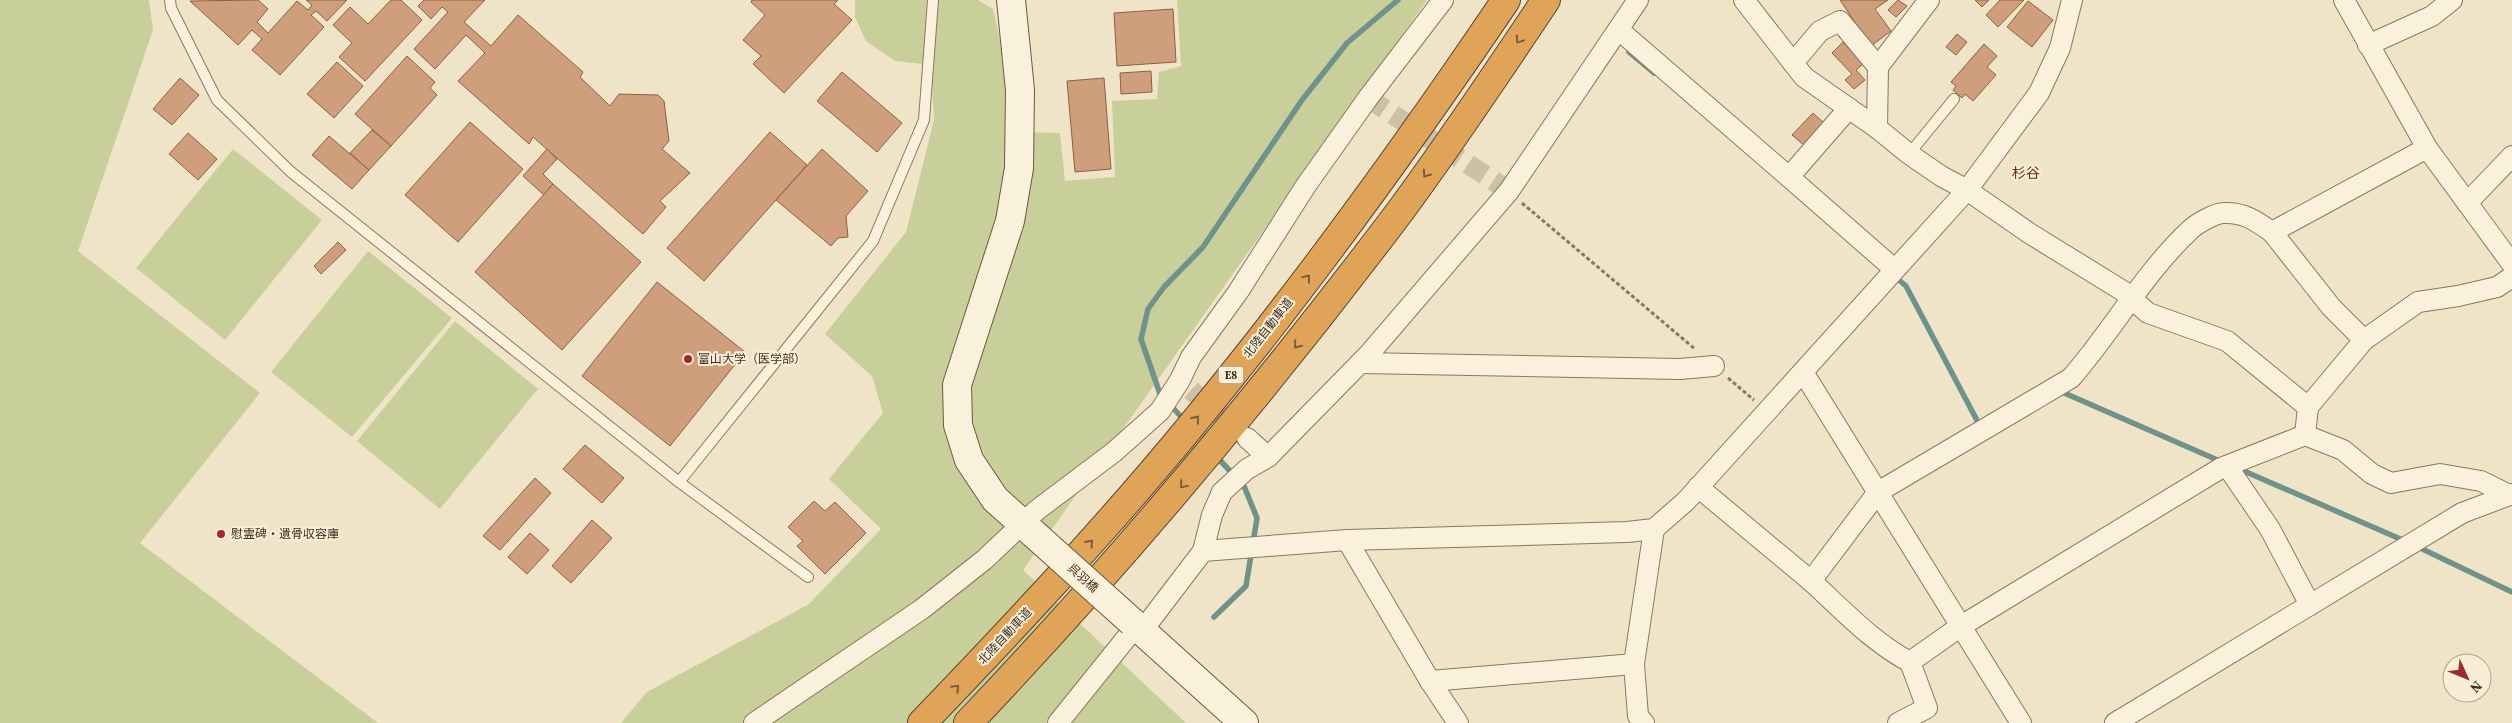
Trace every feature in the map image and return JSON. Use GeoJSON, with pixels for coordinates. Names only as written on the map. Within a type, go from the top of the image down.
{"type":"FeatureCollection","features":[{"type":"Feature","properties":{"kind":"highway","name":"北陸自動車道"},"geometry":{"type":"LineString","coordinates":[[922,723],[1006,636],[1102,530],[1195,421],[1370,195],[1506,0]]}},
{"type":"Feature","properties":{"kind":"highway","name":"E8"},"geometry":{"type":"LineString","coordinates":[[968,723],[1128,549],[1302,339],[1396,216],[1546,0]]}},
{"type":"Feature","properties":{"kind":"street","name":"呉羽橋"},"geometry":{"type":"LineString","coordinates":[[1011,0],[1020,90],[1019,168],[1010,221],[957,385],[958,425],[969,460],[995,499],[1244,723]]}},
{"type":"Feature","properties":{"kind":"street"},"geometry":{"type":"LineString","coordinates":[[754,723],[922,609],[984,560],[1028,529],[1036,510],[1114,452],[1160,411],[1185,385],[1190,357],[1238,292],[1311,178],[1368,98],[1443,0]]}},
{"type":"Feature","properties":{"kind":"street"},"geometry":{"type":"LineString","coordinates":[[1058,723],[1137,626],[1204,550],[1212,515],[1222,492],[1247,468],[1268,457],[1360,363],[1509,191],[1638,0]]}},
{"type":"Feature","properties":{"kind":"street"},"geometry":{"type":"LineString","coordinates":[[1744,0],[1804,77],[1877,128],[1909,154],[1967,190],[2029,234],[2132,298],[2148,313],[2227,341],[2308,407]]}},
{"type":"Feature","properties":{"kind":"street"},"geometry":{"type":"LineString","coordinates":[[1877,128],[1878,67],[1929,0]]}},
{"type":"Feature","properties":{"kind":"street"},"geometry":{"type":"LineString","coordinates":[[1644,723],[1638,716],[1634,664],[1654,529],[1698,487],[1766,410],[1803,372],[1894,268],[1967,190],[2039,93],[2060,48],[2072,0]]}},
{"type":"Feature","properties":{"kind":"street"},"geometry":{"type":"LineString","coordinates":[[2344,0],[2427,148],[2512,264]]}},
{"type":"Feature","properties":{"kind":"street"},"geometry":{"type":"LineString","coordinates":[[2368,45],[2432,16],[2452,0]]}},
{"type":"Feature","properties":{"kind":"street"},"geometry":{"type":"LineString","coordinates":[[1793,63],[1820,31],[1840,21],[1878,67]]}},
{"type":"Feature","properties":{"kind":"street"},"geometry":{"type":"LineString","coordinates":[[1619,30],[1790,176],[1894,268]]}},
{"type":"Feature","properties":{"kind":"street"},"geometry":{"type":"LineString","coordinates":[[1790,176],[1849,108]]}},
{"type":"Feature","properties":{"kind":"street"},"geometry":{"type":"LineString","coordinates":[[2272,232],[2427,148]]}},
{"type":"Feature","properties":{"kind":"street"},"geometry":{"type":"LineString","coordinates":[[2467,203],[2512,156]]}},
{"type":"Feature","properties":{"kind":"street"},"geometry":{"type":"LineString","coordinates":[[1811,581],[1878,492],[2071,378],[2089,357],[2132,298],[2192,228],[2222,212],[2248,215],[2272,232],[2331,306],[2364,340]]}},
{"type":"Feature","properties":{"kind":"street"},"geometry":{"type":"LineString","coordinates":[[2305,435],[2308,407],[2364,340],[2418,302],[2458,296],[2496,286],[2512,277]]}},
{"type":"Feature","properties":{"kind":"street"},"geometry":{"type":"LineString","coordinates":[[1360,363],[1680,369],[1714,366]]}},
{"type":"Feature","properties":{"kind":"street"},"geometry":{"type":"LineString","coordinates":[[1803,372],[2021,723]]}},
{"type":"Feature","properties":{"kind":"street"},"geometry":{"type":"LineString","coordinates":[[1910,662],[1962,626],[2227,466],[2305,435],[2343,450],[2372,474],[2391,483],[2440,474],[2481,481],[2510,495]]}},
{"type":"Feature","properties":{"kind":"street"},"geometry":{"type":"LineString","coordinates":[[1247,438],[1268,457]]}},
{"type":"Feature","properties":{"kind":"street"},"geometry":{"type":"LineString","coordinates":[[2227,466],[2270,529],[2310,605]]}},
{"type":"Feature","properties":{"kind":"street"},"geometry":{"type":"LineString","coordinates":[[1698,487],[1811,581],[1862,628],[1895,654],[1910,662],[1927,708],[1898,723]]}},
{"type":"Feature","properties":{"kind":"street"},"geometry":{"type":"LineString","coordinates":[[2115,723],[2462,513],[2510,495]]}},
{"type":"Feature","properties":{"kind":"street"},"geometry":{"type":"LineString","coordinates":[[1204,550],[1347,540],[1610,533],[1654,529]]}},
{"type":"Feature","properties":{"kind":"street"},"geometry":{"type":"LineString","coordinates":[[1347,540],[1430,681],[1458,723]]}},
{"type":"Feature","properties":{"kind":"street"},"geometry":{"type":"LineString","coordinates":[[1430,681],[1634,664]]}},
{"type":"Feature","properties":{"kind":"lane"},"geometry":{"type":"LineString","coordinates":[[170,0],[171,8],[218,100],[291,172],[679,482],[808,577]]}},
{"type":"Feature","properties":{"kind":"lane"},"geometry":{"type":"LineString","coordinates":[[679,482],[873,241],[924,120],[933,0]]}},
{"type":"Feature","properties":{"kind":"lane"},"geometry":{"type":"LineString","coordinates":[[1909,154],[1954,99]]}},
{"type":"Feature","properties":{"kind":"path"},"geometry":{"type":"LineString","coordinates":[[1509,191],[1766,410]]}},
{"type":"Feature","properties":{"kind":"green space"},"geometry":{"type":"Polygon","coordinates":[[[0,0],[149,0],[153,30],[78,251],[260,393],[140,543],[378,723],[0,723],[0,0]]]}},
{"type":"Feature","properties":{"kind":"green space"},"geometry":{"type":"Polygon","coordinates":[[[855,0],[978,0],[993,9],[1006,67],[1012,132],[1060,133],[1065,181],[1115,177],[1112,101],[1157,99],[1159,72],[1181,66],[1177,0],[1427,0],[1023,570],[1186,723],[621,723],[647,692],[809,604],[881,529],[829,479],[883,413],[872,376],[825,334],[906,232],[934,120],[931,65],[895,61],[866,41],[855,17],[855,0]]]}},
{"type":"Feature","properties":{"kind":"green space"},"geometry":{"type":"Polygon","coordinates":[[[233,149],[322,220],[225,340],[136,268],[233,149]]]}},
{"type":"Feature","properties":{"kind":"green space"},"geometry":{"type":"Polygon","coordinates":[[[368,251],[452,318],[352,437],[271,372],[368,251]]]}},
{"type":"Feature","properties":{"kind":"green space"},"geometry":{"type":"Polygon","coordinates":[[[455,321],[538,389],[440,509],[357,441],[455,321]]]}},
{"type":"Feature","properties":{"kind":"building"},"geometry":{"type":"Polygon","coordinates":[[[258,0],[268,9],[257,22],[268,33],[297,1],[308,10],[312,5],[306,0],[347,0],[327,21],[316,11],[311,15],[324,27],[280,75],[252,50],[262,39],[252,30],[238,45],[190,1],[258,0]]]}},
{"type":"Feature","properties":{"kind":"building"},"geometry":{"type":"Polygon","coordinates":[[[391,0],[401,0],[422,20],[365,81],[339,57],[352,43],[333,25],[350,7],[368,24],[391,0]]]}},
{"type":"Feature","properties":{"kind":"building"},"geometry":{"type":"Polygon","coordinates":[[[424,0],[485,0],[464,22],[491,46],[518,15],[583,72],[580,77],[610,106],[619,94],[658,95],[664,101],[669,141],[662,149],[690,173],[660,201],[666,207],[643,234],[533,137],[529,144],[458,81],[485,53],[466,35],[435,69],[414,49],[448,12],[442,7],[431,19],[418,6],[424,0]]]}},
{"type":"Feature","properties":{"kind":"building"},"geometry":{"type":"Polygon","coordinates":[[[752,0],[838,0],[834,4],[852,20],[784,93],[753,64],[761,56],[743,40],[765,15],[751,2],[752,0]]]}},
{"type":"Feature","properties":{"kind":"building"},"geometry":{"type":"Polygon","coordinates":[[[1840,0],[1888,0],[1875,9],[1891,31],[1871,46],[1840,0]]]}},
{"type":"Feature","properties":{"kind":"building"},"geometry":{"type":"Polygon","coordinates":[[[1898,0],[1907,6],[1896,17],[1888,10],[1898,0]]]}},
{"type":"Feature","properties":{"kind":"building"},"geometry":{"type":"Polygon","coordinates":[[[1975,0],[1989,0],[1982,7],[1975,0]]]}},
{"type":"Feature","properties":{"kind":"building"},"geometry":{"type":"Polygon","coordinates":[[[2000,0],[2024,0],[1998,27],[1986,15],[2000,0]]]}},
{"type":"Feature","properties":{"kind":"building"},"geometry":{"type":"Polygon","coordinates":[[[2028,1],[2053,20],[2032,47],[2007,27],[2028,1]]]}},
{"type":"Feature","properties":{"kind":"building"},"geometry":{"type":"Polygon","coordinates":[[[1173,9],[1176,62],[1117,66],[1114,13],[1173,9]]]}},
{"type":"Feature","properties":{"kind":"building"},"geometry":{"type":"Polygon","coordinates":[[[1957,34],[1967,42],[1956,55],[1946,47],[1957,34]]]}},
{"type":"Feature","properties":{"kind":"building"},"geometry":{"type":"Polygon","coordinates":[[[1843,42],[1863,64],[1856,70],[1865,80],[1854,89],[1845,80],[1852,74],[1832,53],[1843,42]]]}},
{"type":"Feature","properties":{"kind":"building"},"geometry":{"type":"Polygon","coordinates":[[[1984,44],[1997,56],[1987,67],[1996,75],[1973,101],[1965,94],[1962,98],[1953,90],[1956,86],[1951,82],[1984,44]]]}},
{"type":"Feature","properties":{"kind":"building"},"geometry":{"type":"Polygon","coordinates":[[[407,56],[435,82],[430,88],[437,95],[391,146],[355,114],[407,56]]]}},
{"type":"Feature","properties":{"kind":"building"},"geometry":{"type":"Polygon","coordinates":[[[337,62],[363,86],[334,118],[307,94],[337,62]]]}},
{"type":"Feature","properties":{"kind":"building"},"geometry":{"type":"Polygon","coordinates":[[[1151,71],[1152,92],[1121,94],[1120,73],[1151,71]]]}},
{"type":"Feature","properties":{"kind":"building"},"geometry":{"type":"Polygon","coordinates":[[[842,72],[902,123],[877,152],[817,101],[842,72]]]}},
{"type":"Feature","properties":{"kind":"building"},"geometry":{"type":"Polygon","coordinates":[[[180,78],[199,95],[172,125],[153,109],[180,78]]]}},
{"type":"Feature","properties":{"kind":"building"},"geometry":{"type":"Polygon","coordinates":[[[1104,78],[1111,169],[1075,172],[1067,81],[1104,78]]]}},
{"type":"Feature","properties":{"kind":"building"},"geometry":{"type":"Polygon","coordinates":[[[1813,113],[1825,124],[1805,146],[1792,135],[1813,113]]]}},
{"type":"Feature","properties":{"kind":"building"},"geometry":{"type":"Polygon","coordinates":[[[470,122],[523,169],[458,242],[405,195],[470,122]]]}},
{"type":"Feature","properties":{"kind":"building"},"geometry":{"type":"Polygon","coordinates":[[[372,130],[391,146],[369,170],[350,153],[372,130]]]}},
{"type":"Feature","properties":{"kind":"building"},"geometry":{"type":"Polygon","coordinates":[[[770,132],[807,165],[704,281],[667,248],[770,132]]]}},
{"type":"Feature","properties":{"kind":"building"},"geometry":{"type":"Polygon","coordinates":[[[188,133],[217,159],[198,180],[169,154],[188,133]]]}},
{"type":"Feature","properties":{"kind":"building"},"geometry":{"type":"Polygon","coordinates":[[[329,136],[369,170],[352,189],[312,155],[329,136]]]}},
{"type":"Feature","properties":{"kind":"building"},"geometry":{"type":"Polygon","coordinates":[[[547,149],[557,159],[543,174],[553,184],[544,195],[523,176],[547,149]]]}},
{"type":"Feature","properties":{"kind":"building"},"geometry":{"type":"Polygon","coordinates":[[[822,149],[868,191],[846,216],[848,237],[838,238],[831,246],[776,200],[822,149]]]}},
{"type":"Feature","properties":{"kind":"building"},"geometry":{"type":"Polygon","coordinates":[[[553,184],[641,262],[562,350],[475,272],[553,184]]]}},
{"type":"Feature","properties":{"kind":"building"},"geometry":{"type":"Polygon","coordinates":[[[338,242],[346,250],[321,274],[314,266],[338,242]]]}},
{"type":"Feature","properties":{"kind":"building"},"geometry":{"type":"Polygon","coordinates":[[[657,282],[745,352],[670,446],[582,376],[657,282]]]}},
{"type":"Feature","properties":{"kind":"building"},"geometry":{"type":"Polygon","coordinates":[[[585,445],[624,478],[602,503],[563,469],[585,445]]]}},
{"type":"Feature","properties":{"kind":"building"},"geometry":{"type":"Polygon","coordinates":[[[535,478],[551,493],[500,550],[483,536],[535,478]]]}},
{"type":"Feature","properties":{"kind":"building"},"geometry":{"type":"Polygon","coordinates":[[[814,501],[825,511],[835,502],[866,533],[825,574],[797,546],[803,541],[788,527],[814,501]]]}},
{"type":"Feature","properties":{"kind":"building"},"geometry":{"type":"Polygon","coordinates":[[[592,520],[612,538],[571,583],[552,566],[592,520]]]}},
{"type":"Feature","properties":{"kind":"building"},"geometry":{"type":"Polygon","coordinates":[[[530,533],[549,550],[527,574],[508,557],[530,533]]]}},
{"type":"Feature","properties":{"kind":"waterway"},"geometry":{"type":"LineString","coordinates":[[1185,421],[1160,394],[1141,339],[1148,309],[1164,287],[1203,247],[1302,100],[1347,43],[1398,0]]}},
{"type":"Feature","properties":{"kind":"waterway"},"geometry":{"type":"LineString","coordinates":[[1629,52],[1654,73]]}},
{"type":"Feature","properties":{"kind":"waterway"},"geometry":{"type":"LineString","coordinates":[[1894,276],[1906,286],[1981,428]]}},
{"type":"Feature","properties":{"kind":"waterway"},"geometry":{"type":"LineString","coordinates":[[2059,394],[2062,392],[2222,462]]}},
{"type":"Feature","properties":{"kind":"waterway"},"geometry":{"type":"LineString","coordinates":[[1214,617],[1246,586],[1257,518],[1244,486],[1216,456]]}},
{"type":"Feature","properties":{"kind":"waterway"},"geometry":{"type":"LineString","coordinates":[[2237,468],[2405,541]]}},
{"type":"Feature","properties":{"kind":"waterway"},"geometry":{"type":"LineString","coordinates":[[2416,546],[2512,592]]}},
{"type":"Feature","properties":{"kind":"tunnel"},"geometry":{"type":"LineString","coordinates":[[1368,98],[1509,191]]}},
{"type":"Feature","properties":{"kind":"tunnel"},"geometry":{"type":"LineString","coordinates":[[1191,390],[1241,434]]}},
{"type":"Feature","properties":{"kind":"place","name":"富山大学（医学部）"},"geometry":{"type":"Point","coordinates":[688,359]}},
{"type":"Feature","properties":{"kind":"place","name":"慰霊碑・遺骨収容庫"},"geometry":{"type":"Point","coordinates":[221,534]}},
{"type":"Feature","properties":{"kind":"district","name":"杉谷"},"geometry":{"type":"Point","coordinates":[2026,173]}}]}
